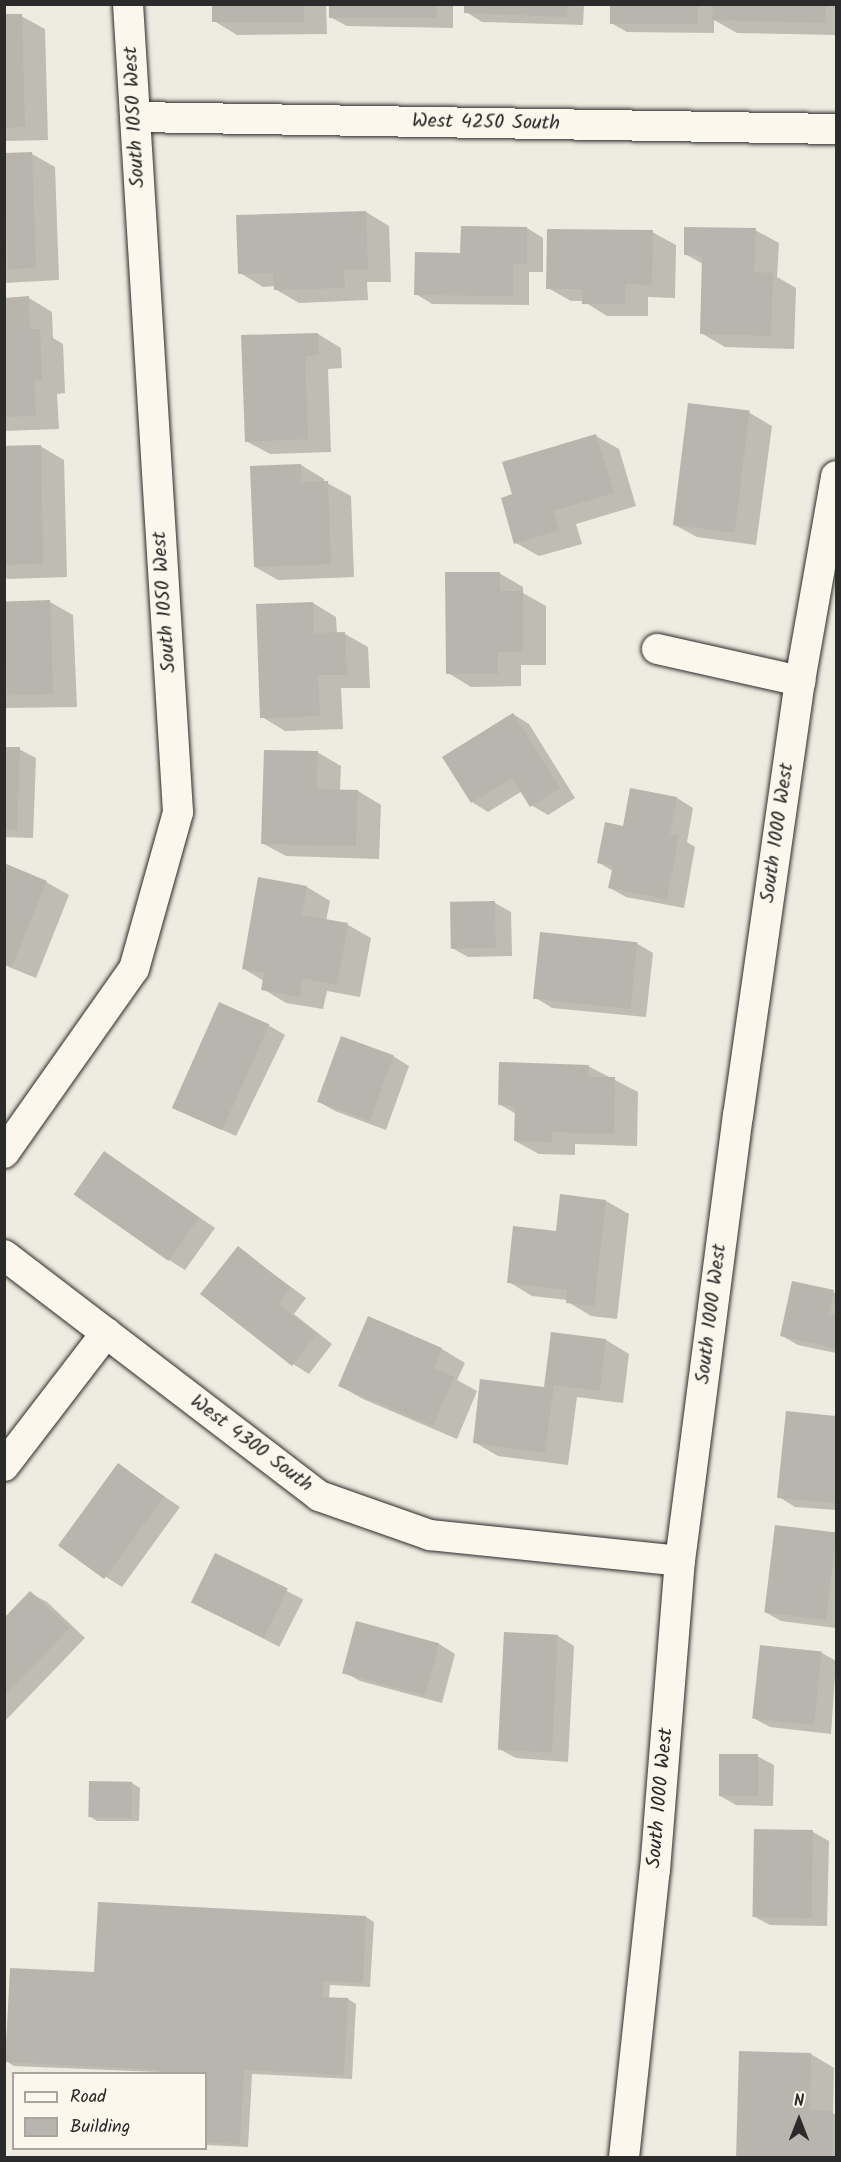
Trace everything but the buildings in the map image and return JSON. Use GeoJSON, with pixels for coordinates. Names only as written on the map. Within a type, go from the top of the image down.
{"type":"FeatureCollection","features":[{"type":"Feature","properties":{"kind":"street","name":"South 1050 West"},"geometry":{"type":"LineString","coordinates":[[4,1153],[134,969],[178,812],[128,4]]}},
{"type":"Feature","properties":{"kind":"street","name":"West 4250 South"},"geometry":{"type":"LineString","coordinates":[[135,117],[837,129]]}},
{"type":"Feature","properties":{"kind":"street","name":"South 1000 West"},"geometry":{"type":"LineString","coordinates":[[624,2157],[655,1870],[680,1561],[738,1116],[800,681],[837,476]]}},
{"type":"Feature","properties":{"kind":"street"},"geometry":{"type":"LineString","coordinates":[[657,649],[800,681]]}},
{"type":"Feature","properties":{"kind":"street","name":"West 4300 South"},"geometry":{"type":"LineString","coordinates":[[4,1255],[319,1496],[430,1535],[680,1561]]}},
{"type":"Feature","properties":{"kind":"street"},"geometry":{"type":"LineString","coordinates":[[4,1466],[106,1333]]}}]}
